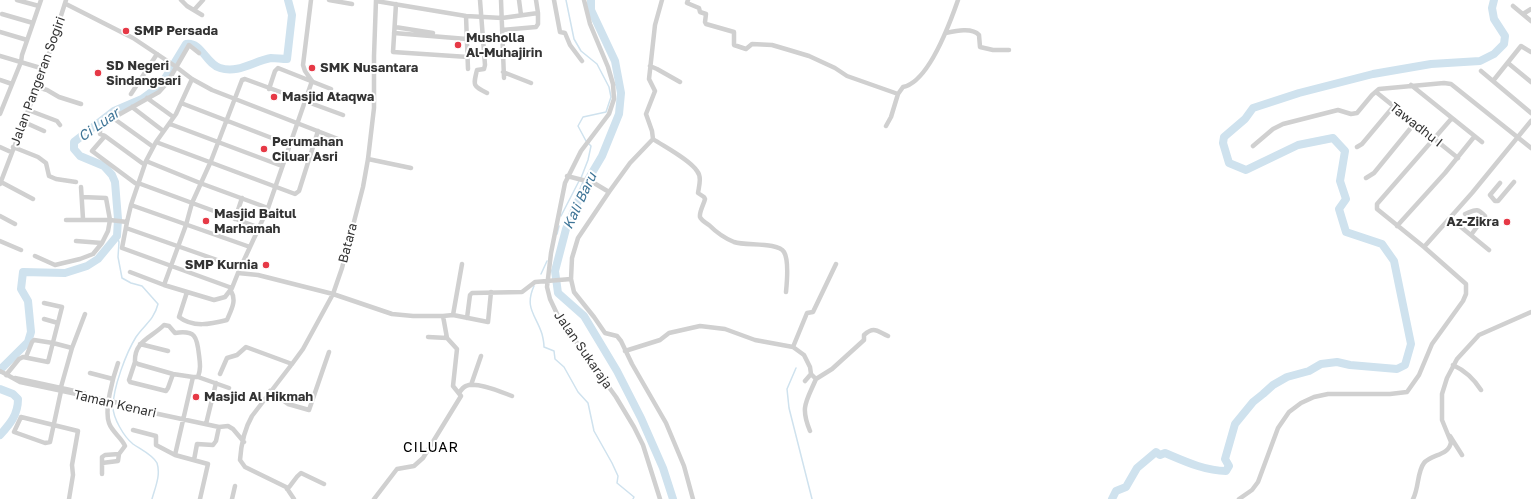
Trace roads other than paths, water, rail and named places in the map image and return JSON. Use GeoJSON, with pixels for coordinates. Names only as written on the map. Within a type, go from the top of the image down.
{"type":"FeatureCollection","features":[{"type":"Feature","properties":{"kind":"street"},"geometry":{"type":"LineString","coordinates":[[17,0],[39,6]]}},
{"type":"Feature","properties":{"kind":"street"},"geometry":{"type":"LineString","coordinates":[[0,114],[2,102],[12,84],[21,62],[41,0]]}},
{"type":"Feature","properties":{"kind":"street"},"geometry":{"type":"LineString","coordinates":[[181,0],[187,6],[202,14]]}},
{"type":"Feature","properties":{"kind":"street"},"geometry":{"type":"LineString","coordinates":[[194,10],[203,0]]}},
{"type":"Feature","properties":{"kind":"street"},"geometry":{"type":"LineString","coordinates":[[311,0],[304,65],[305,71],[312,81]]}},
{"type":"Feature","properties":{"kind":"street"},"geometry":{"type":"LineString","coordinates":[[328,0],[352,4]]}},
{"type":"Feature","properties":{"kind":"street"},"geometry":{"type":"LineString","coordinates":[[480,0],[485,65],[484,69],[478,70],[474,84],[476,87],[487,93]]}},
{"type":"Feature","properties":{"kind":"street"},"geometry":{"type":"LineString","coordinates":[[501,0],[504,78]]}},
{"type":"Feature","properties":{"kind":"street"},"geometry":{"type":"LineString","coordinates":[[518,0],[521,15]]}},
{"type":"Feature","properties":{"kind":"street"},"geometry":{"type":"LineString","coordinates":[[502,30],[536,27],[538,24],[536,0]]}},
{"type":"Feature","properties":{"kind":"street"},"geometry":{"type":"LineString","coordinates":[[554,0],[560,32],[565,33],[570,45],[582,61]]}},
{"type":"Feature","properties":{"kind":"street","name":"Jalan Sukaraja"},"geometry":{"type":"LineString","coordinates":[[584,0],[590,24],[608,67],[613,86],[614,99],[609,114],[589,138],[567,176],[557,217],[547,287],[550,299],[559,318],[616,398],[634,427],[643,445],[660,499]]}},
{"type":"Feature","properties":{"kind":"street"},"geometry":{"type":"LineString","coordinates":[[653,140],[652,131],[646,114],[655,91],[649,79],[650,66],[655,25],[662,0]]}},
{"type":"Feature","properties":{"kind":"street"},"geometry":{"type":"LineString","coordinates":[[688,0],[688,3],[699,8],[700,12],[706,14],[706,24],[734,32],[734,45],[746,49],[752,44],[772,45],[784,48],[809,56],[835,68],[847,76],[898,94]]}},
{"type":"Feature","properties":{"kind":"street"},"geometry":{"type":"LineString","coordinates":[[886,126],[891,117],[898,94],[902,87],[907,86],[919,77],[928,65],[946,33],[958,0]]}},
{"type":"Feature","properties":{"kind":"street"},"geometry":{"type":"LineString","coordinates":[[376,1],[466,16],[502,18],[538,13]]}},
{"type":"Feature","properties":{"kind":"street","name":"Batara"},"geometry":{"type":"LineString","coordinates":[[288,489],[283,485],[246,467],[240,460],[250,419],[292,364],[314,330],[333,294],[358,207],[368,159],[374,108],[376,1]]}},
{"type":"Feature","properties":{"kind":"street"},"geometry":{"type":"LineString","coordinates":[[66,2],[133,38],[167,60],[192,79],[212,90],[338,139]]}},
{"type":"Feature","properties":{"kind":"street","name":"Jalan Pangeran Sogiri"},"geometry":{"type":"LineString","coordinates":[[0,183],[44,69],[66,2]]}},
{"type":"Feature","properties":{"kind":"street"},"geometry":{"type":"LineString","coordinates":[[396,4],[393,51],[460,58],[468,57]]}},
{"type":"Feature","properties":{"kind":"street"},"geometry":{"type":"LineString","coordinates":[[1513,6],[1531,21]]}},
{"type":"Feature","properties":{"kind":"street"},"geometry":{"type":"LineString","coordinates":[[1523,14],[1531,8]]}},
{"type":"Feature","properties":{"kind":"street"},"geometry":{"type":"LineString","coordinates":[[2,14],[33,23]]}},
{"type":"Feature","properties":{"kind":"street"},"geometry":{"type":"LineString","coordinates":[[466,16],[468,69]]}},
{"type":"Feature","properties":{"kind":"street"},"geometry":{"type":"LineString","coordinates":[[394,27],[450,37]]}},
{"type":"Feature","properties":{"kind":"street"},"geometry":{"type":"LineString","coordinates":[[946,33],[957,30],[976,32],[979,35],[980,47],[993,50],[1009,50]]}},
{"type":"Feature","properties":{"kind":"street"},"geometry":{"type":"LineString","coordinates":[[0,32],[27,40]]}},
{"type":"Feature","properties":{"kind":"street"},"geometry":{"type":"LineString","coordinates":[[394,33],[468,39]]}},
{"type":"Feature","properties":{"kind":"street"},"geometry":{"type":"LineString","coordinates":[[199,53],[188,45],[163,88],[159,92],[113,118],[100,129],[100,134],[144,162],[268,208]]}},
{"type":"Feature","properties":{"kind":"street"},"geometry":{"type":"LineString","coordinates":[[1493,81],[1522,46],[1531,52]]}},
{"type":"Feature","properties":{"kind":"street"},"geometry":{"type":"LineString","coordinates":[[131,94],[157,54]]}},
{"type":"Feature","properties":{"kind":"street"},"geometry":{"type":"LineString","coordinates":[[0,56],[44,69]]}},
{"type":"Feature","properties":{"kind":"street"},"geometry":{"type":"LineString","coordinates":[[1508,63],[1531,82]]}},
{"type":"Feature","properties":{"kind":"street"},"geometry":{"type":"LineString","coordinates":[[650,66],[680,82]]}},
{"type":"Feature","properties":{"kind":"street"},"geometry":{"type":"LineString","coordinates":[[269,89],[276,69],[280,69],[331,88]]}},
{"type":"Feature","properties":{"kind":"street"},"geometry":{"type":"LineString","coordinates":[[1481,71],[1531,113]]}},
{"type":"Feature","properties":{"kind":"street"},"geometry":{"type":"LineString","coordinates":[[504,72],[531,83]]}},
{"type":"Feature","properties":{"kind":"street"},"geometry":{"type":"LineString","coordinates":[[192,79],[176,114],[144,162],[126,224],[122,248],[232,289]]}},
{"type":"Feature","properties":{"kind":"street"},"geometry":{"type":"LineString","coordinates":[[164,285],[186,225],[192,203],[243,79],[343,115]]}},
{"type":"Feature","properties":{"kind":"street"},"geometry":{"type":"LineString","coordinates":[[0,80],[12,84]]}},
{"type":"Feature","properties":{"kind":"street"},"geometry":{"type":"LineString","coordinates":[[130,272],[164,285],[214,300],[225,297],[232,289],[260,228],[312,81]]}},
{"type":"Feature","properties":{"kind":"street"},"geometry":{"type":"LineString","coordinates":[[1253,146],[1277,126],[1283,124],[1338,110],[1350,114],[1357,113],[1376,92],[1385,88],[1444,82],[1451,84],[1531,148]]}},
{"type":"Feature","properties":{"kind":"street"},"geometry":{"type":"LineString","coordinates":[[1411,85],[1482,142]]}},
{"type":"Feature","properties":{"kind":"street"},"geometry":{"type":"LineString","coordinates":[[37,87],[47,90],[59,97],[81,104]]}},
{"type":"Feature","properties":{"kind":"street","name":"Tawadhu I"},"geometry":{"type":"LineString","coordinates":[[1376,92],[1458,158]]}},
{"type":"Feature","properties":{"kind":"street"},"geometry":{"type":"LineString","coordinates":[[147,98],[172,116]]}},
{"type":"Feature","properties":{"kind":"street"},"geometry":{"type":"LineString","coordinates":[[181,103],[290,145]]}},
{"type":"Feature","properties":{"kind":"street"},"geometry":{"type":"LineString","coordinates":[[132,107],[162,130]]}},
{"type":"Feature","properties":{"kind":"street"},"geometry":{"type":"LineString","coordinates":[[1357,147],[1362,144],[1393,107]]}},
{"type":"Feature","properties":{"kind":"street"},"geometry":{"type":"LineString","coordinates":[[28,110],[57,121],[60,125]]}},
{"type":"Feature","properties":{"kind":"street"},"geometry":{"type":"LineString","coordinates":[[113,118],[152,146]]}},
{"type":"Feature","properties":{"kind":"street"},"geometry":{"type":"LineString","coordinates":[[1239,499],[1252,490],[1258,482],[1281,422],[1289,412],[1301,403],[1314,397],[1328,394],[1404,393],[1411,387],[1419,374],[1432,344],[1463,301],[1466,294],[1466,284],[1424,247],[1377,209],[1377,204],[1452,118]]}},
{"type":"Feature","properties":{"kind":"street"},"geometry":{"type":"LineString","coordinates":[[1424,247],[1531,121]]}},
{"type":"Feature","properties":{"kind":"street"},"geometry":{"type":"LineString","coordinates":[[24,122],[44,131]]}},
{"type":"Feature","properties":{"kind":"street"},"geometry":{"type":"LineString","coordinates":[[170,124],[282,166]]}},
{"type":"Feature","properties":{"kind":"street"},"geometry":{"type":"LineString","coordinates":[[1366,178],[1374,173],[1414,124]]}},
{"type":"Feature","properties":{"kind":"street"},"geometry":{"type":"LineString","coordinates":[[156,142],[295,194],[299,191],[318,131]]}},
{"type":"Feature","properties":{"kind":"street"},"geometry":{"type":"LineString","coordinates":[[105,136],[92,150],[137,183],[260,228]]}},
{"type":"Feature","properties":{"kind":"street"},"geometry":{"type":"LineString","coordinates":[[1397,226],[1458,158],[1474,137]]}},
{"type":"Feature","properties":{"kind":"street"},"geometry":{"type":"LineString","coordinates":[[653,140],[630,163],[578,238],[572,258],[571,279],[574,292],[594,317],[604,333],[617,336],[621,341],[666,423],[684,466],[693,499]]}},
{"type":"Feature","properties":{"kind":"street"},"geometry":{"type":"LineString","coordinates":[[653,140],[685,160],[698,172],[700,182],[698,193],[704,196],[705,199],[700,215],[701,218],[714,230],[720,235],[733,241],[778,247],[784,251],[787,262],[786,292]]}},
{"type":"Feature","properties":{"kind":"street"},"geometry":{"type":"LineString","coordinates":[[13,146],[38,157],[46,163],[49,176],[56,179],[76,182]]}},
{"type":"Feature","properties":{"kind":"street"},"geometry":{"type":"LineString","coordinates":[[0,147],[11,152]]}},
{"type":"Feature","properties":{"kind":"street"},"geometry":{"type":"LineString","coordinates":[[368,159],[411,168]]}},
{"type":"Feature","properties":{"kind":"street"},"geometry":{"type":"LineString","coordinates":[[567,176],[594,183],[609,192]]}},
{"type":"Feature","properties":{"kind":"street"},"geometry":{"type":"LineString","coordinates":[[1500,183],[1490,195],[1495,201],[1498,201],[1514,182]]}},
{"type":"Feature","properties":{"kind":"street"},"geometry":{"type":"LineString","coordinates":[[0,183],[33,199]]}},
{"type":"Feature","properties":{"kind":"street"},"geometry":{"type":"LineString","coordinates":[[82,187],[83,219]]}},
{"type":"Feature","properties":{"kind":"street"},"geometry":{"type":"LineString","coordinates":[[35,256],[55,264],[67,263],[93,254],[102,243],[108,231],[111,220],[106,197],[82,197]]}},
{"type":"Feature","properties":{"kind":"street"},"geometry":{"type":"LineString","coordinates":[[235,219],[242,198]]}},
{"type":"Feature","properties":{"kind":"street"},"geometry":{"type":"LineString","coordinates":[[131,205],[250,247]]}},
{"type":"Feature","properties":{"kind":"street"},"geometry":{"type":"LineString","coordinates":[[1465,214],[1478,210],[1485,216],[1470,235]]}},
{"type":"Feature","properties":{"kind":"street"},"geometry":{"type":"LineString","coordinates":[[0,216],[15,224]]}},
{"type":"Feature","properties":{"kind":"street"},"geometry":{"type":"LineString","coordinates":[[1450,218],[1489,250]]}},
{"type":"Feature","properties":{"kind":"street"},"geometry":{"type":"LineString","coordinates":[[66,220],[111,220],[126,224],[239,271],[333,294],[392,314],[413,316],[453,315],[488,322],[491,292]]}},
{"type":"Feature","properties":{"kind":"street"},"geometry":{"type":"LineString","coordinates":[[0,241],[21,250]]}},
{"type":"Feature","properties":{"kind":"street"},"geometry":{"type":"LineString","coordinates":[[76,241],[102,243]]}},
{"type":"Feature","properties":{"kind":"street"},"geometry":{"type":"LineString","coordinates":[[453,315],[462,264]]}},
{"type":"Feature","properties":{"kind":"street"},"geometry":{"type":"LineString","coordinates":[[793,347],[807,313],[813,312],[836,264]]}},
{"type":"Feature","properties":{"kind":"street"},"geometry":{"type":"LineString","coordinates":[[467,318],[470,295],[472,293],[522,292],[535,282],[571,279]]}},
{"type":"Feature","properties":{"kind":"street"},"geometry":{"type":"LineString","coordinates":[[188,292],[179,317],[184,321],[196,324],[210,324],[227,320],[233,306],[232,289]]}},
{"type":"Feature","properties":{"kind":"street"},"geometry":{"type":"LineString","coordinates":[[3,373],[19,359],[26,357],[48,362],[62,307],[44,303]]}},
{"type":"Feature","properties":{"kind":"street"},"geometry":{"type":"LineString","coordinates":[[1413,499],[1417,491],[1421,469],[1424,463],[1440,455],[1451,445],[1442,416],[1442,394],[1453,365],[1460,354],[1479,335],[1531,312]]}},
{"type":"Feature","properties":{"kind":"street"},"geometry":{"type":"LineString","coordinates":[[69,499],[73,475],[72,465],[79,432],[54,424],[21,417],[14,432],[45,443],[50,442],[54,424],[61,389],[72,348],[85,314]]}},
{"type":"Feature","properties":{"kind":"street"},"geometry":{"type":"LineString","coordinates":[[374,499],[397,470],[414,466],[423,458],[461,396],[453,386],[457,349],[447,338],[443,316]]}},
{"type":"Feature","properties":{"kind":"street"},"geometry":{"type":"LineString","coordinates":[[44,319],[58,323]]}},
{"type":"Feature","properties":{"kind":"street"},"geometry":{"type":"LineString","coordinates":[[173,374],[166,391],[130,382],[129,380],[135,362],[135,353],[140,344],[164,325],[169,326],[174,333],[186,332],[194,336],[198,341],[200,364],[183,419],[175,455]]}},
{"type":"Feature","properties":{"kind":"street"},"geometry":{"type":"LineString","coordinates":[[626,351],[660,340],[669,333],[700,326],[725,329],[755,340],[793,347],[804,355],[810,367],[811,374],[816,379]]}},
{"type":"Feature","properties":{"kind":"street"},"geometry":{"type":"LineString","coordinates":[[810,431],[805,419],[805,406],[816,379],[832,369],[854,350],[864,340],[864,335],[871,330],[888,336]]}},
{"type":"Feature","properties":{"kind":"street"},"geometry":{"type":"LineString","coordinates":[[428,337],[447,338]]}},
{"type":"Feature","properties":{"kind":"street"},"geometry":{"type":"LineString","coordinates":[[26,357],[34,340],[72,348]]}},
{"type":"Feature","properties":{"kind":"street"},"geometry":{"type":"LineString","coordinates":[[140,344],[168,351]]}},
{"type":"Feature","properties":{"kind":"street"},"geometry":{"type":"LineString","coordinates":[[220,374],[227,358],[237,355],[246,347],[292,364]]}},
{"type":"Feature","properties":{"kind":"street"},"geometry":{"type":"LineString","coordinates":[[270,391],[288,404],[309,410],[329,352]]}},
{"type":"Feature","properties":{"kind":"street"},"geometry":{"type":"LineString","coordinates":[[471,385],[481,356]]}},
{"type":"Feature","properties":{"kind":"street"},"geometry":{"type":"LineString","coordinates":[[135,362],[173,374],[196,377],[229,388]]}},
{"type":"Feature","properties":{"kind":"street"},"geometry":{"type":"LineString","coordinates":[[102,463],[118,461],[118,454],[125,446],[108,422],[107,416],[113,379],[118,363]]}},
{"type":"Feature","properties":{"kind":"street"},"geometry":{"type":"LineString","coordinates":[[1453,365],[1468,373],[1481,390]]}},
{"type":"Feature","properties":{"kind":"street","name":"Taman Kenari"},"geometry":{"type":"LineString","coordinates":[[3,373],[20,382],[61,389],[183,419]]}},
{"type":"Feature","properties":{"kind":"street"},"geometry":{"type":"LineString","coordinates":[[90,373],[113,379]]}},
{"type":"Feature","properties":{"kind":"street"},"geometry":{"type":"LineString","coordinates":[[805,381],[811,374]]}},
{"type":"Feature","properties":{"kind":"street"},"geometry":{"type":"LineString","coordinates":[[206,424],[216,383]]}},
{"type":"Feature","properties":{"kind":"street"},"geometry":{"type":"LineString","coordinates":[[459,393],[465,386],[471,385],[483,386],[512,396]]}},
{"type":"Feature","properties":{"kind":"street"},"geometry":{"type":"LineString","coordinates":[[183,419],[219,427],[230,426],[244,442]]}},
{"type":"Feature","properties":{"kind":"street"},"geometry":{"type":"LineString","coordinates":[[194,460],[197,444],[212,446],[216,441],[219,427]]}},
{"type":"Feature","properties":{"kind":"street"},"geometry":{"type":"LineString","coordinates":[[133,430],[156,436],[156,445],[175,455],[208,464],[200,499]]}},
{"type":"Feature","properties":{"kind":"street"},"geometry":{"type":"LineString","coordinates":[[1448,433],[1462,456]]}},
{"type":"Feature","properties":{"kind":"street"},"geometry":{"type":"LineString","coordinates":[[102,474],[102,457],[105,455],[118,454]]}},
{"type":"Feature","properties":{"kind":"street"},"geometry":{"type":"LineString","coordinates":[[294,499],[288,489],[291,486],[294,477],[301,473],[324,484]]}},
{"type":"Feature","properties":{"kind":"street"},"geometry":{"type":"LineString","coordinates":[[232,499],[235,486]]}},
{"type":"Feature","properties":{"kind":"waterway","name":"Ci Luar"},"geometry":{"type":"LineString","coordinates":[[0,370],[28,342],[31,332],[28,301],[21,289],[23,272],[65,273],[87,266],[98,259],[117,236],[118,219],[115,182],[112,175],[104,166],[80,156],[74,149],[74,142],[114,111],[142,99],[161,85],[186,44],[196,46],[215,66],[220,68],[240,68],[271,58],[287,59],[292,15],[288,0]]}},
{"type":"Feature","properties":{"kind":"waterway"},"geometry":{"type":"LineString","coordinates":[[566,0],[574,39],[581,51],[597,64],[609,87],[611,97],[606,112],[583,117],[578,126],[586,141]]}},
{"type":"Feature","properties":{"kind":"waterway","name":"Kali Baru"},"geometry":{"type":"LineString","coordinates":[[591,0],[591,10],[615,61],[621,93],[619,114],[602,156],[586,183],[566,229],[555,271],[558,293],[584,316],[617,371],[641,418],[663,468],[673,499]]}},
{"type":"Feature","properties":{"kind":"waterway"},"geometry":{"type":"LineString","coordinates":[[1112,499],[1116,491],[1126,487],[1137,468],[1156,452],[1160,455],[1165,453],[1202,467],[1218,471],[1226,471],[1229,466],[1225,459],[1235,424],[1253,402],[1273,385],[1287,377],[1309,371],[1321,364],[1337,362],[1350,365],[1397,369],[1405,365],[1411,344],[1394,261],[1382,244],[1346,232],[1339,209],[1346,199],[1340,181],[1345,151],[1333,138],[1298,145],[1246,170],[1229,163],[1223,143],[1224,137],[1245,119],[1253,108],[1299,93],[1373,74],[1431,64],[1480,61],[1494,54],[1504,44],[1505,36],[1494,19],[1492,8],[1494,0]]}},
{"type":"Feature","properties":{"kind":"waterway","name":"Kali Baru"},"geometry":{"type":"LineString","coordinates":[[615,85],[619,84]]}},
{"type":"Feature","properties":{"kind":"waterway"},"geometry":{"type":"LineString","coordinates":[[581,178],[588,160],[591,146],[589,144]]}},
{"type":"Feature","properties":{"kind":"waterway"},"geometry":{"type":"LineString","coordinates":[[561,216],[579,181]]}},
{"type":"Feature","properties":{"kind":"waterway"},"geometry":{"type":"LineString","coordinates":[[557,234],[559,226]]}},
{"type":"Feature","properties":{"kind":"waterway"},"geometry":{"type":"LineString","coordinates":[[117,236],[119,242],[118,257],[122,278],[131,283],[142,286],[158,304],[154,314],[136,337],[128,352],[115,390],[113,407],[117,422],[126,437],[133,444],[153,457],[157,463],[158,477],[152,499]]}},
{"type":"Feature","properties":{"kind":"waterway"},"geometry":{"type":"LineString","coordinates":[[541,274],[547,261]]}},
{"type":"Feature","properties":{"kind":"waterway"},"geometry":{"type":"LineString","coordinates":[[534,286],[530,300],[532,311],[540,327],[544,347],[554,351],[555,359],[564,367],[578,392],[588,403],[594,431],[618,476],[617,483],[634,497],[633,499]]}},
{"type":"Feature","properties":{"kind":"waterway"},"geometry":{"type":"LineString","coordinates":[[796,368],[787,389],[789,408],[812,499]]}},
{"type":"Feature","properties":{"kind":"waterway","name":"Ci Luar"},"geometry":{"type":"LineString","coordinates":[[0,389],[13,394],[18,399],[15,415],[0,435]]}},
{"type":"Feature","properties":{"kind":"place","name":"SMP Persada"},"geometry":{"type":"Point","coordinates":[126,31]}},
{"type":"Feature","properties":{"kind":"place","name":"Musholla Al-Muhajirin"},"geometry":{"type":"Point","coordinates":[458,45]}},
{"type":"Feature","properties":{"kind":"place","name":"SMK Nusantara"},"geometry":{"type":"Point","coordinates":[312,68]}},
{"type":"Feature","properties":{"kind":"place","name":"SD Negeri Sindangsari"},"geometry":{"type":"Point","coordinates":[98,73]}},
{"type":"Feature","properties":{"kind":"place","name":"Masjid Ataqwa"},"geometry":{"type":"Point","coordinates":[274,97]}},
{"type":"Feature","properties":{"kind":"place","name":"Perumahan Ciluar Asri"},"geometry":{"type":"Point","coordinates":[264,149]}},
{"type":"Feature","properties":{"kind":"place","name":"Masjid Baitul Marhamah"},"geometry":{"type":"Point","coordinates":[206,221]}},
{"type":"Feature","properties":{"kind":"place","name":"Az-Zikra"},"geometry":{"type":"Point","coordinates":[1507,222]}},
{"type":"Feature","properties":{"kind":"place","name":"SMP Kurnia"},"geometry":{"type":"Point","coordinates":[266,265]}},
{"type":"Feature","properties":{"kind":"place","name":"Masjid Al Hikmah"},"geometry":{"type":"Point","coordinates":[196,397]}},
{"type":"Feature","properties":{"kind":"district","name":"CILUAR"},"geometry":{"type":"Point","coordinates":[431,448]}}]}
